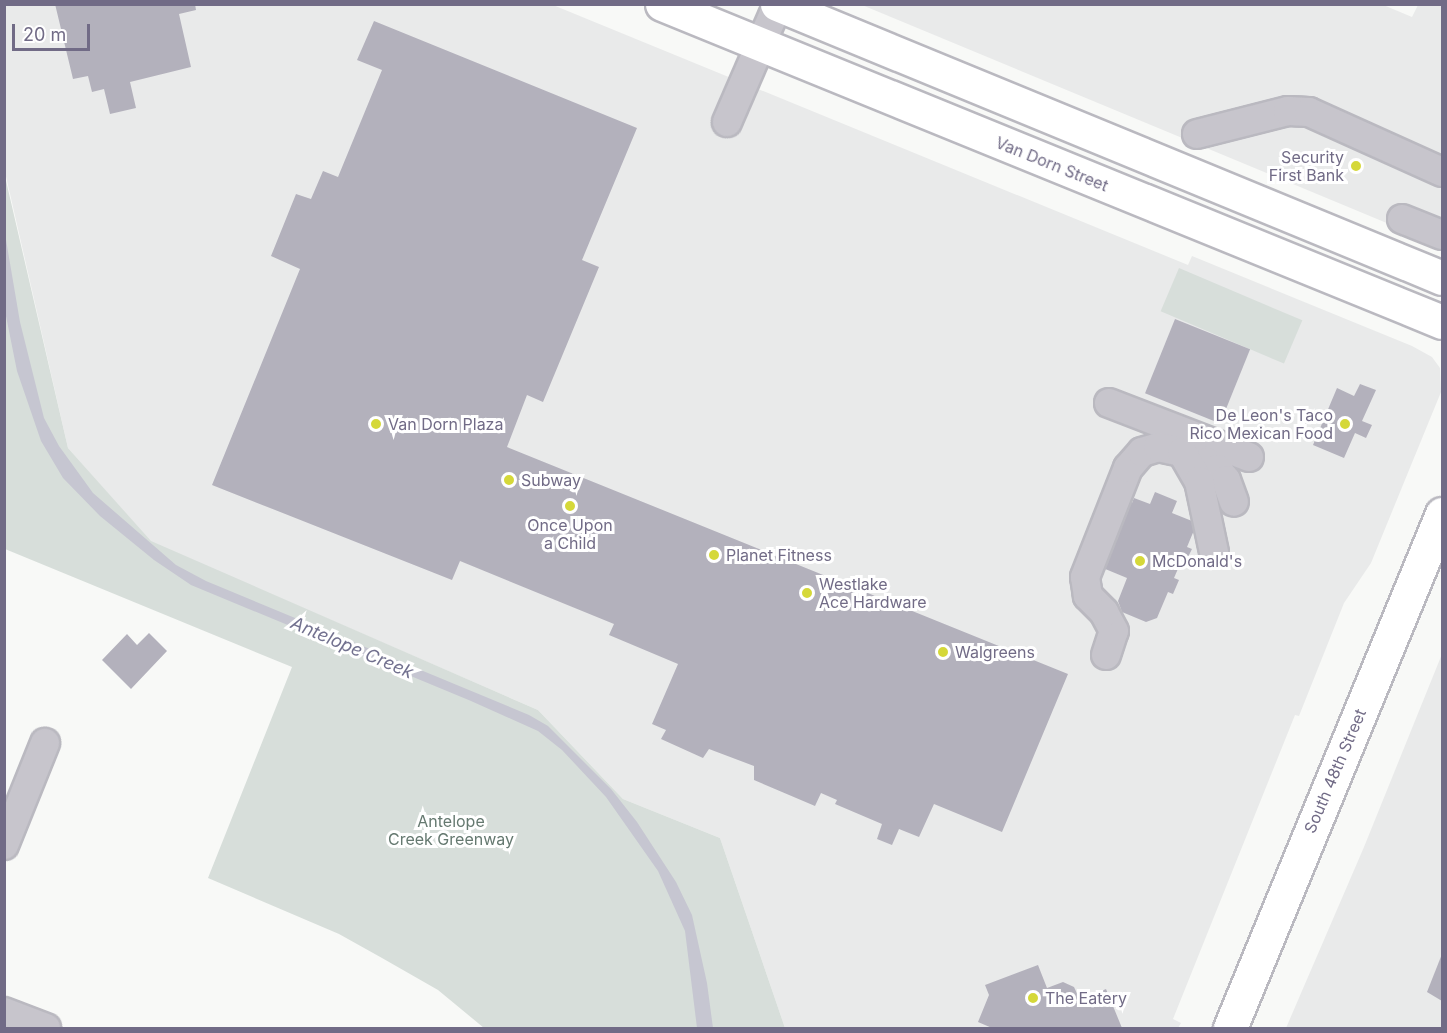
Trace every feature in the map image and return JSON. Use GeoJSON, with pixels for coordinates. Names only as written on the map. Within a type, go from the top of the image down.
{"type":"FeatureCollection","features":[{"type":"Feature","properties":{"kind":"main road","name":"Van Dorn Street"},"geometry":{"type":"LineString","coordinates":[[662,4],[1443,322]]}},
{"type":"Feature","properties":{"kind":"main road"},"geometry":{"type":"LineString","coordinates":[[777,5],[1443,278]]}},
{"type":"Feature","properties":{"kind":"main road","name":"South 48th Street"},"geometry":{"type":"LineString","coordinates":[[1230,1029],[1443,514]]}},
{"type":"Feature","properties":{"kind":"street"},"geometry":{"type":"LineString","coordinates":[[727,122],[777,5]]}},
{"type":"Feature","properties":{"kind":"street"},"geometry":{"type":"LineString","coordinates":[[1197,134],[1288,111],[1309,112],[1443,172]]}},
{"type":"Feature","properties":{"kind":"street"},"geometry":{"type":"LineString","coordinates":[[1402,219],[1443,235]]}},
{"type":"Feature","properties":{"kind":"street"},"geometry":{"type":"LineString","coordinates":[[1109,403],[1249,457]]}},
{"type":"Feature","properties":{"kind":"street"},"geometry":{"type":"LineString","coordinates":[[1106,655],[1114,631],[1104,612],[1088,596],[1084,577],[1128,468],[1142,452],[1158,447],[1182,452],[1207,462],[1217,469],[1226,480],[1234,502]]}},
{"type":"Feature","properties":{"kind":"street"},"geometry":{"type":"LineString","coordinates":[[1182,452],[1199,481],[1214,552]]}},
{"type":"Feature","properties":{"kind":"street"},"geometry":{"type":"LineString","coordinates":[[4,845],[45,743]]}},
{"type":"Feature","properties":{"kind":"street"},"geometry":{"type":"LineString","coordinates":[[4,1012],[46,1029]]}},
{"type":"Feature","properties":{"kind":"shaded area"},"geometry":{"type":"Polygon","coordinates":[[[1381,4],[1412,17],[1418,5],[1442,5],[1442,246],[862,5],[1381,4]]]}},
{"type":"Feature","properties":{"kind":"shaded area","name":"Van Dorn Plaza"},"geometry":{"type":"Polygon","coordinates":[[[4,5],[553,5],[1188,265],[1192,256],[1412,346],[1432,357],[1440,368],[1441,392],[1371,563],[1344,603],[1299,716],[1295,715],[1173,1019],[1181,1023],[1178,1028],[785,1028],[720,838],[623,799],[538,710],[151,542],[68,448],[5,172],[4,5]]]}},
{"type":"Feature","properties":{"kind":"shaded area"},"geometry":{"type":"Polygon","coordinates":[[[1442,654],[1442,1028],[1286,1028],[1364,847],[1442,654]]]}},
{"type":"Feature","properties":{"kind":"green space","name":"Antelope Creek Greenway"},"geometry":{"type":"Polygon","coordinates":[[[4,172],[68,448],[151,541],[538,710],[623,799],[720,838],[785,1028],[484,1028],[438,990],[339,934],[208,878],[292,667],[5,549],[4,172]]]}},
{"type":"Feature","properties":{"kind":"green space"},"geometry":{"type":"Polygon","coordinates":[[[1179,268],[1302,320],[1284,364],[1161,311],[1179,268]]]}},
{"type":"Feature","properties":{"kind":"water","name":"Antelope Creek"},"geometry":{"type":"Polygon","coordinates":[[[4,228],[20,322],[44,418],[59,446],[93,493],[176,565],[206,581],[529,715],[548,726],[611,789],[637,822],[676,882],[692,915],[707,983],[713,1028],[697,1028],[685,931],[658,871],[606,797],[562,750],[538,731],[471,701],[191,585],[154,560],[100,516],[63,478],[41,441],[17,371],[5,311],[4,228]]]}},
{"type":"Feature","properties":{"kind":"building"},"geometry":{"type":"Polygon","coordinates":[[[55,4],[195,4],[196,10],[179,14],[191,67],[130,82],[136,108],[110,114],[104,89],[92,92],[88,76],[73,79],[55,4]]]}},
{"type":"Feature","properties":{"kind":"building","name":"Van Dorn Plaza"},"geometry":{"type":"Polygon","coordinates":[[[374,21],[637,128],[582,260],[599,267],[543,402],[527,395],[507,447],[1068,674],[1002,832],[934,804],[919,837],[899,829],[892,845],[877,839],[882,824],[835,804],[837,800],[821,793],[815,806],[754,780],[754,766],[709,749],[703,758],[661,739],[666,730],[652,724],[678,664],[609,635],[614,624],[460,561],[452,580],[212,485],[300,269],[271,256],[296,194],[311,199],[323,171],[338,177],[382,70],[357,60],[374,21]]]}},
{"type":"Feature","properties":{"kind":"building"},"geometry":{"type":"Polygon","coordinates":[[[1175,319],[1250,349],[1220,424],[1145,393],[1175,319]]]}},
{"type":"Feature","properties":{"kind":"building"},"geometry":{"type":"Polygon","coordinates":[[[1360,384],[1376,390],[1362,421],[1372,425],[1366,438],[1355,433],[1344,458],[1313,445],[1337,388],[1354,396],[1360,384]]]}},
{"type":"Feature","properties":{"kind":"building","name":"McDonald's"},"geometry":{"type":"Polygon","coordinates":[[[1155,492],[1177,501],[1172,513],[1197,523],[1187,547],[1192,549],[1187,559],[1183,557],[1174,578],[1179,580],[1173,594],[1168,592],[1157,618],[1146,622],[1122,612],[1118,601],[1127,578],[1098,566],[1125,500],[1132,503],[1134,498],[1150,504],[1155,492]]]}},
{"type":"Feature","properties":{"kind":"building"},"geometry":{"type":"Polygon","coordinates":[[[149,633],[167,651],[131,689],[102,660],[127,634],[137,645],[149,633]]]}},
{"type":"Feature","properties":{"kind":"building"},"geometry":{"type":"Polygon","coordinates":[[[1442,954],[1442,1001],[1427,992],[1442,954]]]}},
{"type":"Feature","properties":{"kind":"building","name":"The Eatery"},"geometry":{"type":"Polygon","coordinates":[[[1038,965],[1047,988],[1063,982],[1074,987],[1080,1000],[1106,989],[1122,1028],[992,1028],[978,1022],[989,995],[985,985],[1038,965]]]}},
{"type":"Feature","properties":{"kind":"place","name":"Security First Bank"},"geometry":{"type":"Point","coordinates":[1356,166]}},
{"type":"Feature","properties":{"kind":"place","name":"Van Dorn Plaza"},"geometry":{"type":"Point","coordinates":[376,424]}},
{"type":"Feature","properties":{"kind":"place","name":"De Leon's Taco Rico Mexican Food"},"geometry":{"type":"Point","coordinates":[1345,424]}},
{"type":"Feature","properties":{"kind":"place","name":"Subway"},"geometry":{"type":"Point","coordinates":[509,480]}},
{"type":"Feature","properties":{"kind":"place","name":"Once Upon a Child"},"geometry":{"type":"Point","coordinates":[570,506]}},
{"type":"Feature","properties":{"kind":"place","name":"Planet Fitness"},"geometry":{"type":"Point","coordinates":[714,555]}},
{"type":"Feature","properties":{"kind":"place","name":"McDonald's"},"geometry":{"type":"Point","coordinates":[1140,561]}},
{"type":"Feature","properties":{"kind":"place","name":"Westlake Ace Hardware"},"geometry":{"type":"Point","coordinates":[807,593]}},
{"type":"Feature","properties":{"kind":"place","name":"Walgreens"},"geometry":{"type":"Point","coordinates":[943,652]}},
{"type":"Feature","properties":{"kind":"place","name":"The Eatery"},"geometry":{"type":"Point","coordinates":[1033,998]}}]}
